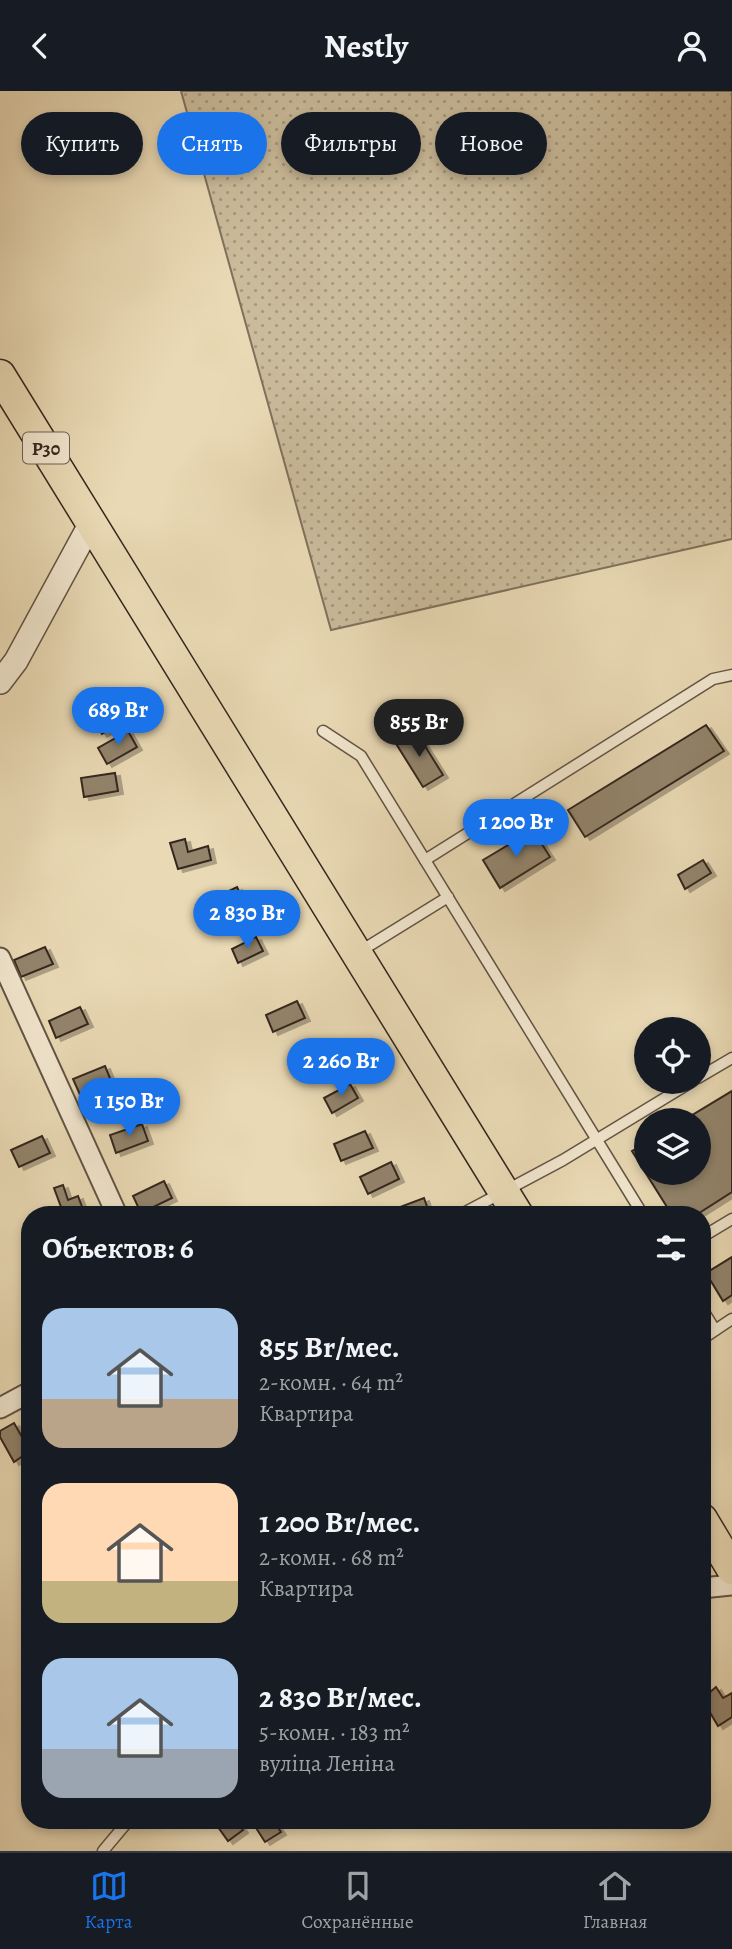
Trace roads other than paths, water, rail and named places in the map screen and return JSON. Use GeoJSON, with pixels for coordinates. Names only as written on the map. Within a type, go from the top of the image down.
{"type":"FeatureCollection","features":[{"type":"Feature","properties":{"kind":"main road","name":"Р30"},"geometry":{"type":"LineString","coordinates":[[0,375],[511,1203]]}},
{"type":"Feature","properties":{"kind":"main road"},"geometry":{"type":"LineString","coordinates":[[711,1534],[732,1569]]}},
{"type":"Feature","properties":{"kind":"street"},"geometry":{"type":"LineString","coordinates":[[0,682],[16,661],[92,521]]}},
{"type":"Feature","properties":{"kind":"street"},"geometry":{"type":"LineString","coordinates":[[0,958],[113,1206]]}},
{"type":"Feature","properties":{"kind":"street"},"geometry":{"type":"LineString","coordinates":[[0,1408],[21,1397]]}},
{"type":"Feature","properties":{"kind":"street"},"geometry":{"type":"LineString","coordinates":[[711,1587],[732,1585]]}},
{"type":"Feature","properties":{"kind":"lane"},"geometry":{"type":"LineString","coordinates":[[425,860],[713,679],[732,675]]}},
{"type":"Feature","properties":{"kind":"lane"},"geometry":{"type":"LineString","coordinates":[[323,731],[361,756],[638,1206]]}},
{"type":"Feature","properties":{"kind":"lane"},"geometry":{"type":"LineString","coordinates":[[356,954],[448,897]]}},
{"type":"Feature","properties":{"kind":"lane"},"geometry":{"type":"LineString","coordinates":[[711,1071],[732,1058]]}},
{"type":"Feature","properties":{"kind":"lane"},"geometry":{"type":"LineString","coordinates":[[511,1203],[597,1139],[671,1094]]}},
{"type":"Feature","properties":{"kind":"lane"},"geometry":{"type":"LineString","coordinates":[[711,1232],[732,1219]]}},
{"type":"Feature","properties":{"kind":"lane"},"geometry":{"type":"LineString","coordinates":[[711,1333],[732,1319]]}},
{"type":"Feature","properties":{"kind":"lane"},"geometry":{"type":"LineString","coordinates":[[711,1324],[715,1330]]}},
{"type":"Feature","properties":{"kind":"lane"},"geometry":{"type":"LineString","coordinates":[[103,1851],[121,1829]]}}]}
